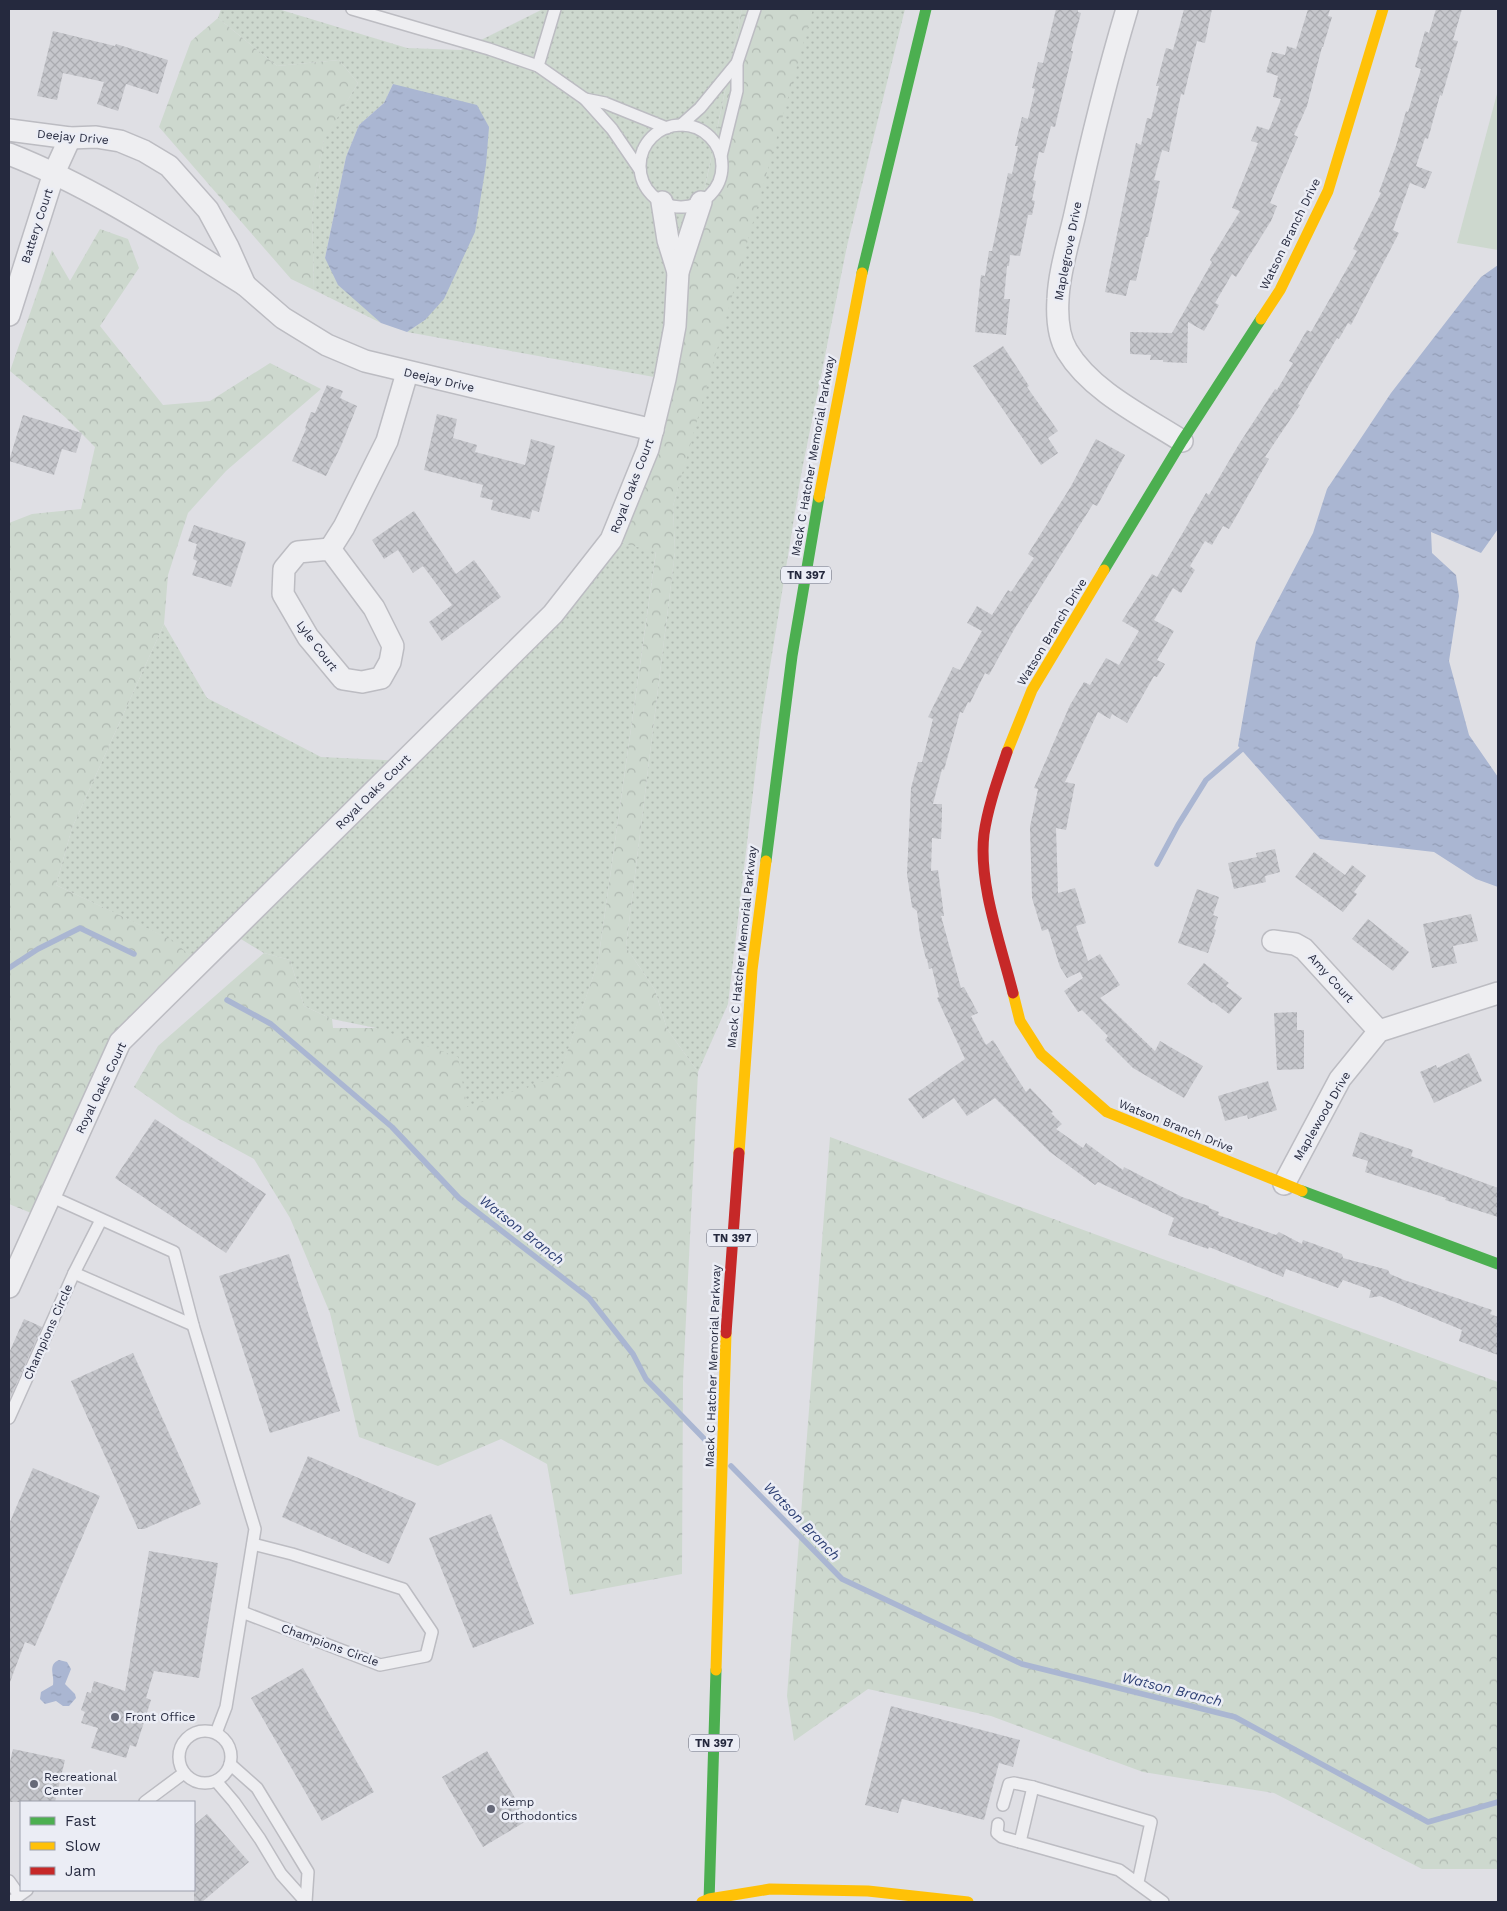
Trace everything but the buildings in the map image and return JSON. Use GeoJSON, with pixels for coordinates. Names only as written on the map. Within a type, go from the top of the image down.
{"type":"FeatureCollection","features":[{"type":"Feature","properties":{"kind":"main road","name":"Mack C Hatcher Memorial Parkway"},"geometry":{"type":"LineString","coordinates":[[707,1901],[719,1587],[726,1327],[752,970],[792,656],[825,458],[857,293],[926,9]]}},
{"type":"Feature","properties":{"kind":"main road","name":"Watson Branch Drive"},"geometry":{"type":"LineString","coordinates":[[1383,9],[1328,191],[1280,290],[1182,441],[1032,690],[1009,746],[991,800],[984,836],[985,883],[1020,1021],[1041,1054],[1107,1112],[1284,1184],[1498,1264]]}},
{"type":"Feature","properties":{"kind":"main road"},"geometry":{"type":"LineString","coordinates":[[707,1901],[770,1889],[868,1891],[968,1902]]}},
{"type":"Feature","properties":{"kind":"street","name":"Maplegrove Drive"},"geometry":{"type":"LineString","coordinates":[[1127,9],[1103,96],[1064,260],[1058,298],[1060,331],[1067,352],[1084,375],[1102,390],[1182,441]]}},
{"type":"Feature","properties":{"kind":"street","name":"Deejay Drive"},"geometry":{"type":"LineString","coordinates":[[9,130],[70,138],[96,137],[120,141],[144,151],[169,166],[208,210],[228,247],[245,285]]}},
{"type":"Feature","properties":{"kind":"street","name":"Battery Court"},"geometry":{"type":"LineString","coordinates":[[9,315],[54,173],[70,138]]}},
{"type":"Feature","properties":{"kind":"street","name":"Deejay Drive"},"geometry":{"type":"LineString","coordinates":[[9,154],[54,173],[136,216],[245,285],[283,318],[327,345],[365,361],[407,373],[653,430]]}},
{"type":"Feature","properties":{"kind":"street","name":"Royal Oaks Court"},"geometry":{"type":"LineString","coordinates":[[662,202],[668,240],[678,272]]}},
{"type":"Feature","properties":{"kind":"street","name":"Royal Oaks Court"},"geometry":{"type":"LineString","coordinates":[[9,1287],[120,1042],[553,614],[611,540],[648,449],[675,326],[678,272],[701,202]]}},
{"type":"Feature","properties":{"kind":"street"},"geometry":{"type":"LineString","coordinates":[[330,549],[344,527],[387,441],[407,373]]}},
{"type":"Feature","properties":{"kind":"street","name":"Lyle Court"},"geometry":{"type":"LineString","coordinates":[[330,549],[374,608],[393,646],[390,662],[381,678],[362,682],[343,679],[308,637],[283,594],[284,569],[298,552],[330,549]]}},
{"type":"Feature","properties":{"kind":"street","name":"Amy Court"},"geometry":{"type":"LineString","coordinates":[[1273,941],[1295,944],[1304,949],[1379,1031]]}},
{"type":"Feature","properties":{"kind":"street"},"geometry":{"type":"LineString","coordinates":[[1379,1031],[1498,992]]}},
{"type":"Feature","properties":{"kind":"street","name":"Maplewood Drive"},"geometry":{"type":"LineString","coordinates":[[1284,1184],[1340,1079],[1379,1031]]}},
{"type":"Feature","properties":{"kind":"lane"},"geometry":{"type":"LineString","coordinates":[[352,9],[489,49],[538,66],[585,99],[612,129],[640,170]]}},
{"type":"Feature","properties":{"kind":"lane"},"geometry":{"type":"LineString","coordinates":[[538,66],[555,9]]}},
{"type":"Feature","properties":{"kind":"lane"},"geometry":{"type":"LineString","coordinates":[[721,156],[715,144],[706,134],[694,128],[680,125],[667,128],[655,134],[646,144],[641,157],[640,170],[643,183],[651,194],[662,202],[674,207],[688,207],[701,202],[711,194],[719,183],[722,170],[721,156],[737,91],[737,63],[755,9]]}},
{"type":"Feature","properties":{"kind":"lane"},"geometry":{"type":"LineString","coordinates":[[680,125],[700,108],[737,63]]}},
{"type":"Feature","properties":{"kind":"lane"},"geometry":{"type":"LineString","coordinates":[[585,99],[605,103],[667,128]]}},
{"type":"Feature","properties":{"kind":"lane"},"geometry":{"type":"LineString","coordinates":[[50,1196],[174,1252],[193,1325],[255,1530],[226,1707],[216,1733]]}},
{"type":"Feature","properties":{"kind":"lane","name":"Champions Circle"},"geometry":{"type":"LineString","coordinates":[[9,1418],[74,1273],[101,1220]]}},
{"type":"Feature","properties":{"kind":"lane","name":"Champions Circle"},"geometry":{"type":"LineString","coordinates":[[74,1273],[193,1325]]}},
{"type":"Feature","properties":{"kind":"lane","name":"Champions Circle"},"geometry":{"type":"LineString","coordinates":[[242,1612],[380,1666],[426,1656],[432,1632],[403,1589],[292,1554],[252,1544]]}},
{"type":"Feature","properties":{"kind":"lane"},"geometry":{"type":"LineString","coordinates":[[210,1731],[216,1733],[227,1743],[232,1757],[230,1764],[227,1771],[216,1781],[199,1783],[184,1773],[178,1761],[178,1754],[184,1740],[195,1732],[210,1731]]}},
{"type":"Feature","properties":{"kind":"lane"},"geometry":{"type":"LineString","coordinates":[[230,1764],[257,1788],[305,1866],[308,1872],[306,1902]]}},
{"type":"Feature","properties":{"kind":"lane"},"geometry":{"type":"LineString","coordinates":[[146,1801],[184,1773]]}},
{"type":"Feature","properties":{"kind":"lane"},"geometry":{"type":"LineString","coordinates":[[216,1781],[234,1802],[260,1839],[281,1874],[306,1902]]}},
{"type":"Feature","properties":{"kind":"lane"},"geometry":{"type":"LineString","coordinates":[[1003,1805],[1009,1784],[1014,1783],[1151,1822],[1138,1882]]}},
{"type":"Feature","properties":{"kind":"lane"},"geometry":{"type":"LineString","coordinates":[[1020,1842],[1033,1787]]}},
{"type":"Feature","properties":{"kind":"lane"},"geometry":{"type":"LineString","coordinates":[[998,1824],[997,1833],[1002,1837],[1120,1870],[1163,1902]]}},
{"type":"Feature","properties":{"kind":"lane"},"geometry":{"type":"LineString","coordinates":[[9,1881],[20,1890]]}},
{"type":"Feature","properties":{"kind":"lane"},"geometry":{"type":"LineString","coordinates":[[10,1902],[23,1892]]}},
{"type":"Feature","properties":{"kind":"green space"},"geometry":{"type":"Polygon","coordinates":[[[221,9],[278,9],[407,48],[461,50],[543,9],[742,9],[665,379],[407,332],[425,320],[393,84],[384,103],[359,125],[346,157],[325,258],[364,307],[381,323],[314,290],[312,212],[324,139],[358,83],[339,60],[277,66],[218,18],[221,9]]]}},
{"type":"Feature","properties":{"kind":"green space"},"geometry":{"type":"Polygon","coordinates":[[[742,9],[813,9],[673,506],[675,552],[626,947],[655,990],[667,1029],[698,1072],[683,1381],[682,1574],[570,1595],[547,1464],[501,1439],[438,1466],[359,1437],[330,1313],[290,1218],[254,1159],[180,1119],[134,1087],[158,1046],[264,953],[290,960],[304,1006],[332,1019],[333,1028],[376,1028],[458,1057],[467,1107],[559,1076],[598,962],[656,552],[611,540],[651,448],[742,9]]]}},
{"type":"Feature","properties":{"kind":"green space"},"geometry":{"type":"Polygon","coordinates":[[[809,9],[905,9],[847,246],[801,475],[762,716],[728,1004],[698,1072],[667,1029],[655,990],[626,947],[675,552],[673,506],[781,102],[809,9]]]}},
{"type":"Feature","properties":{"kind":"green space"},"geometry":{"type":"Polygon","coordinates":[[[218,18],[277,66],[339,60],[358,83],[324,140],[312,212],[314,290],[291,279],[159,127],[191,41],[218,18]]]}},
{"type":"Feature","properties":{"kind":"green space"},"geometry":{"type":"Polygon","coordinates":[[[1498,90],[1498,250],[1457,243],[1498,90]]]}},
{"type":"Feature","properties":{"kind":"green space"},"geometry":{"type":"Polygon","coordinates":[[[100,229],[128,239],[139,268],[100,326],[163,405],[210,401],[270,363],[321,389],[226,471],[188,513],[168,575],[164,624],[72,828],[56,885],[172,940],[200,964],[120,1043],[41,1217],[9,1204],[9,523],[32,514],[81,509],[95,447],[65,417],[10,371],[52,250],[70,281],[100,229]]]}},
{"type":"Feature","properties":{"kind":"green space"},"geometry":{"type":"Polygon","coordinates":[[[611,540],[656,551],[598,962],[559,1077],[467,1108],[376,1028],[332,1019],[304,1006],[290,960],[264,953],[231,933],[200,964],[171,940],[56,885],[72,828],[164,624],[207,698],[321,757],[405,761],[611,540]]]}},
{"type":"Feature","properties":{"kind":"green space"},"geometry":{"type":"Polygon","coordinates":[[[830,1137],[1498,1382],[1498,1869],[1422,1869],[1274,1793],[1143,1772],[991,1716],[868,1689],[794,1741],[787,1696],[830,1137]]]}},
{"type":"Feature","properties":{"kind":"water"},"geometry":{"type":"Polygon","coordinates":[[[393,84],[477,105],[489,127],[486,165],[475,232],[444,299],[425,320],[407,332],[381,323],[338,285],[325,258],[346,157],[359,125],[384,103],[393,84]]]}},
{"type":"Feature","properties":{"kind":"water"},"geometry":{"type":"Polygon","coordinates":[[[1498,265],[1498,529],[1481,553],[1431,532],[1432,553],[1456,575],[1459,596],[1449,661],[1469,735],[1498,777],[1498,887],[1476,879],[1434,852],[1320,839],[1238,746],[1256,642],[1313,533],[1327,489],[1391,393],[1481,277],[1498,265]]]}},
{"type":"Feature","properties":{"kind":"water"},"geometry":{"type":"Polygon","coordinates":[[[59,1660],[67,1662],[71,1669],[65,1684],[75,1694],[76,1698],[69,1706],[63,1706],[56,1701],[45,1704],[40,1699],[41,1692],[53,1685],[52,1667],[59,1660]]]}},
{"type":"Feature","properties":{"kind":"waterway"},"geometry":{"type":"LineString","coordinates":[[1157,864],[1178,825],[1206,780],[1241,750]]}},
{"type":"Feature","properties":{"kind":"waterway","name":"Watson Branch"},"geometry":{"type":"LineString","coordinates":[[9,968],[38,949],[80,928],[134,954]]}},
{"type":"Feature","properties":{"kind":"waterway","name":"Watson Branch"},"geometry":{"type":"LineString","coordinates":[[227,1000],[271,1024],[392,1127],[459,1198],[589,1298],[633,1354],[646,1379],[714,1449]]}},
{"type":"Feature","properties":{"kind":"waterway","name":"Watson Branch"},"geometry":{"type":"LineString","coordinates":[[731,1466],[842,1579],[1022,1664],[1235,1717],[1428,1822],[1498,1802]]}},
{"type":"Feature","properties":{"kind":"traffic: fast"},"geometry":{"type":"LineString","coordinates":[[862,273],[926,9]]}},
{"type":"Feature","properties":{"kind":"traffic: fast"},"geometry":{"type":"LineString","coordinates":[[1104,570],[1182,441],[1261,319]]}},
{"type":"Feature","properties":{"kind":"traffic: fast"},"geometry":{"type":"LineString","coordinates":[[766,861],[792,656],[819,497]]}},
{"type":"Feature","properties":{"kind":"traffic: fast"},"geometry":{"type":"LineString","coordinates":[[1302,1191],[1498,1264]]}},
{"type":"Feature","properties":{"kind":"traffic: fast"},"geometry":{"type":"LineString","coordinates":[[709,1902],[716,1670]]}},
{"type":"Feature","properties":{"kind":"traffic: slow"},"geometry":{"type":"LineString","coordinates":[[1261,319],[1280,290],[1328,191],[1383,9]]}},
{"type":"Feature","properties":{"kind":"traffic: slow"},"geometry":{"type":"LineString","coordinates":[[819,497],[862,273]]}},
{"type":"Feature","properties":{"kind":"traffic: slow"},"geometry":{"type":"LineString","coordinates":[[1007,752],[1032,690],[1104,570]]}},
{"type":"Feature","properties":{"kind":"traffic: slow"},"geometry":{"type":"LineString","coordinates":[[739,1153],[752,970],[766,861]]}},
{"type":"Feature","properties":{"kind":"traffic: slow"},"geometry":{"type":"LineString","coordinates":[[1013,993],[1020,1021],[1041,1054],[1107,1112],[1302,1191]]}},
{"type":"Feature","properties":{"kind":"traffic: slow"},"geometry":{"type":"LineString","coordinates":[[716,1670],[726,1333]]}},
{"type":"Feature","properties":{"kind":"traffic: slow"},"geometry":{"type":"LineString","coordinates":[[702,1902],[709,1899],[770,1889],[868,1891],[968,1902]]}},
{"type":"Feature","properties":{"kind":"traffic: jam"},"geometry":{"type":"LineString","coordinates":[[1007,752],[988,813],[983,853],[987,893],[1013,993]]}},
{"type":"Feature","properties":{"kind":"traffic: jam"},"geometry":{"type":"LineString","coordinates":[[726,1333],[739,1153]]}},
{"type":"Feature","properties":{"kind":"place","name":"Front Office"},"geometry":{"type":"Point","coordinates":[115,1717]}},
{"type":"Feature","properties":{"kind":"place","name":"Recreational Center"},"geometry":{"type":"Point","coordinates":[34,1784]}},
{"type":"Feature","properties":{"kind":"place","name":"Kemp Orthodontics"},"geometry":{"type":"Point","coordinates":[491,1809]}}]}
